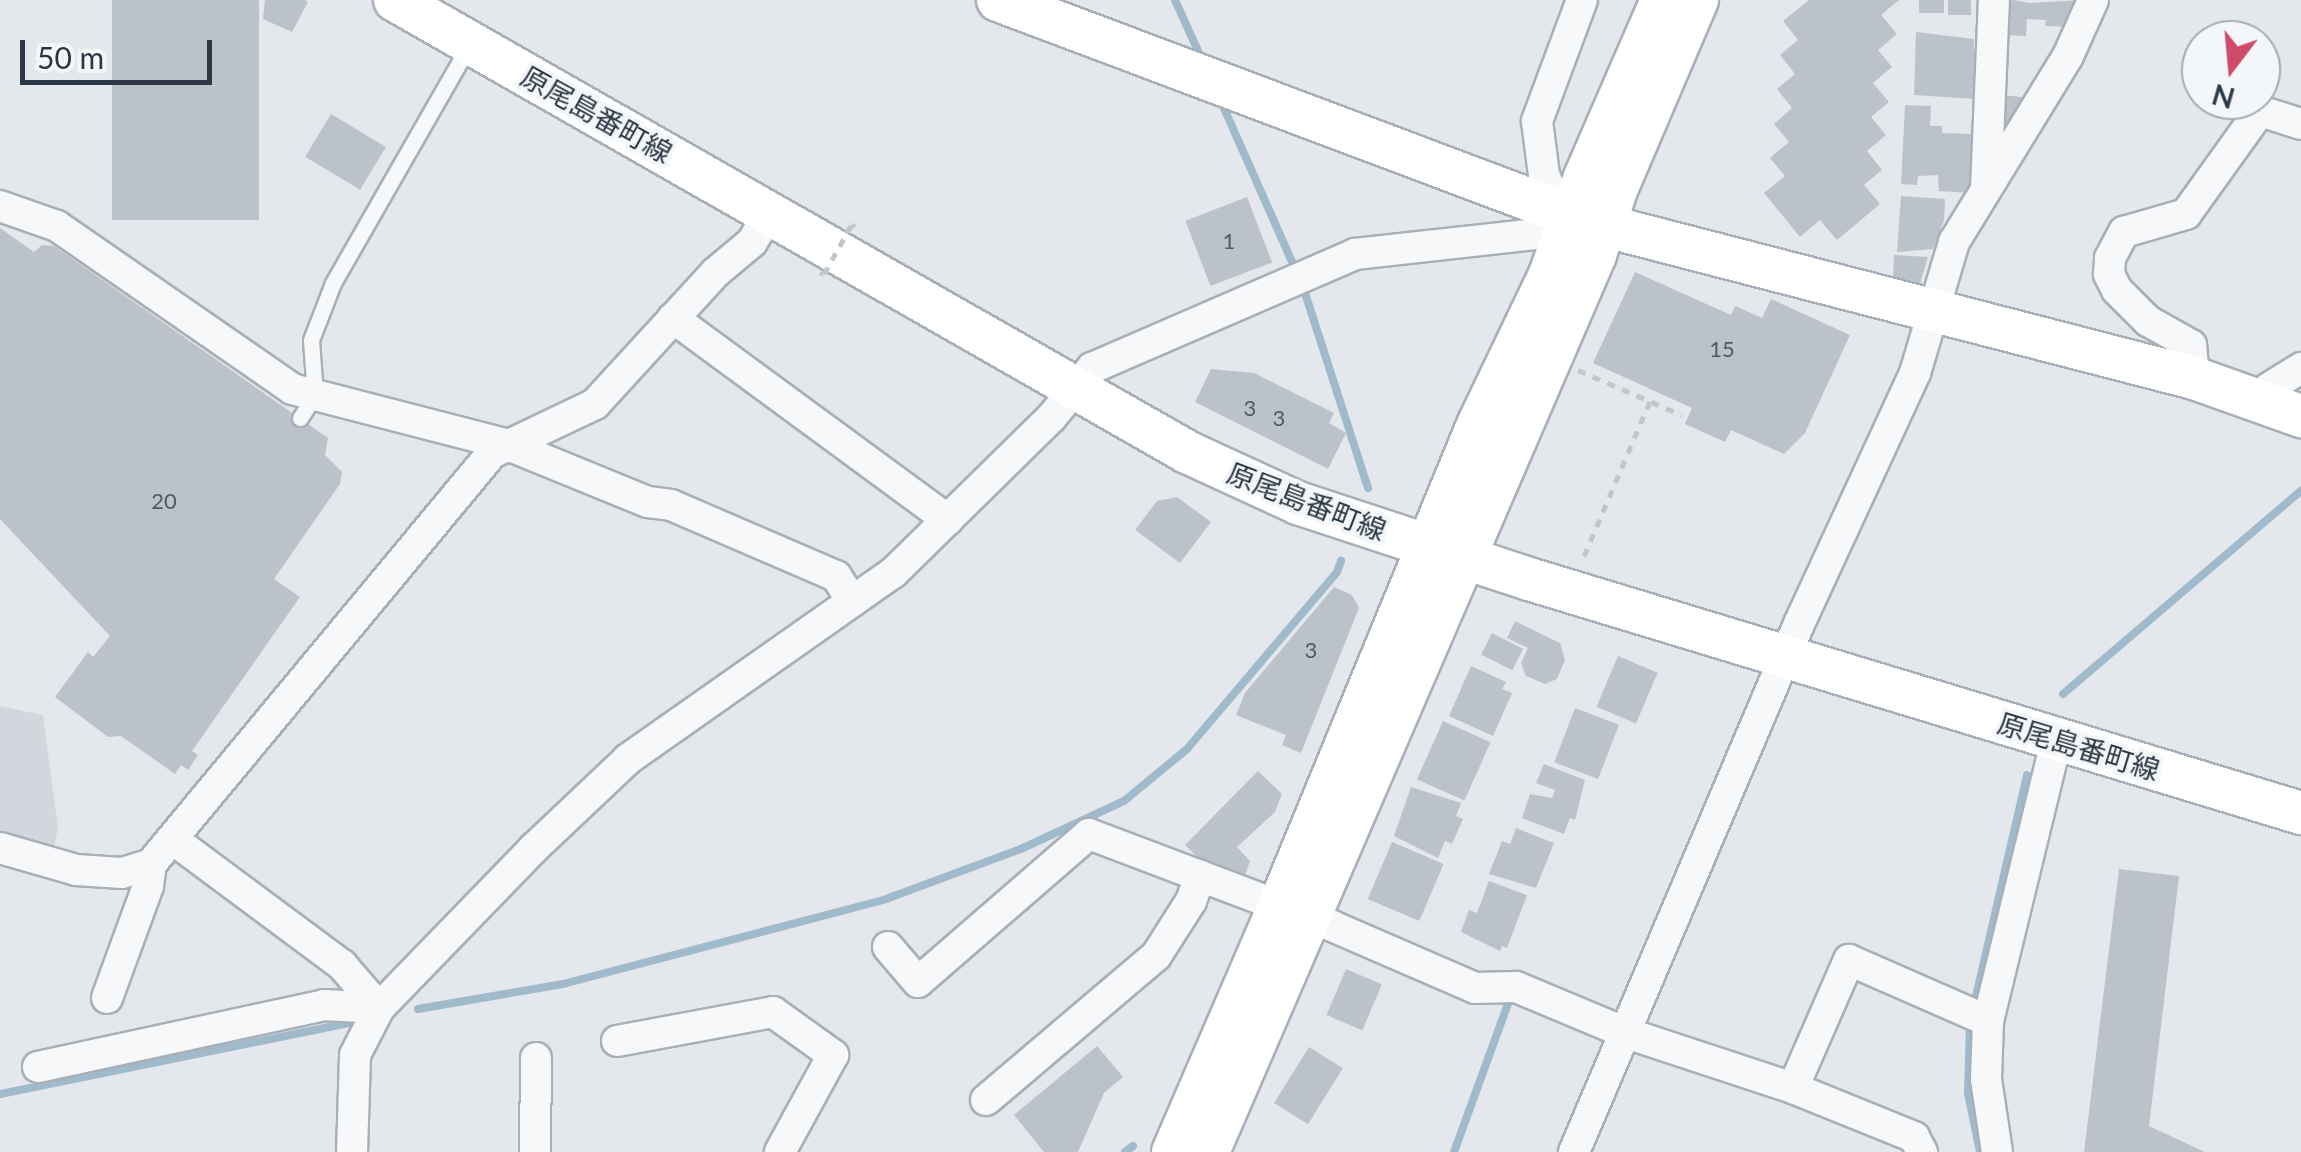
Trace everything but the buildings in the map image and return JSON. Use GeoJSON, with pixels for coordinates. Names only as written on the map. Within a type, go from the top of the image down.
{"type":"FeatureCollection","features":[{"type":"Feature","properties":{"kind":"street","name":"原尾島番町線"},"geometry":{"type":"LineString","coordinates":[[395,0],[1238,477],[1332,515],[1447,552],[2301,813]]}},
{"type":"Feature","properties":{"kind":"street"},"geometry":{"type":"LineString","coordinates":[[998,0],[1578,216],[2194,378],[2301,416]]}},
{"type":"Feature","properties":{"kind":"street"},"geometry":{"type":"LineString","coordinates":[[1578,216],[1544,175],[1537,122],[1582,0]]}},
{"type":"Feature","properties":{"kind":"street"},"geometry":{"type":"LineString","coordinates":[[1208,1152],[1294,912],[1447,552],[1662,0]]}},
{"type":"Feature","properties":{"kind":"street"},"geometry":{"type":"LineString","coordinates":[[352,1152],[356,1055],[379,1008],[534,848],[628,759],[893,573],[1104,361],[1151,345],[1355,254],[1535,234],[1578,216],[1697,0]]}},
{"type":"Feature","properties":{"kind":"street"},"geometry":{"type":"LineString","coordinates":[[1986,192],[1994,0]]}},
{"type":"Feature","properties":{"kind":"street"},"geometry":{"type":"LineString","coordinates":[[1574,1152],[1787,656],[1915,373],[1954,242],[2068,56],[2093,0]]}},
{"type":"Feature","properties":{"kind":"street"},"geometry":{"type":"LineString","coordinates":[[2194,378],[2191,345],[2148,321],[2117,290],[2109,274],[2110,258],[2124,232],[2186,214],[2260,111],[2301,124]]}},
{"type":"Feature","properties":{"kind":"street"},"geometry":{"type":"LineString","coordinates":[[0,206],[57,226],[292,389],[308,406],[508,445],[648,502],[671,505],[836,576],[852,601]]}},
{"type":"Feature","properties":{"kind":"street"},"geometry":{"type":"LineString","coordinates":[[0,848],[76,870],[122,873],[151,864],[175,841],[394,566],[492,454],[595,404],[672,318],[752,242],[770,212]]}},
{"type":"Feature","properties":{"kind":"street"},"geometry":{"type":"LineString","coordinates":[[672,318],[948,520]]}},
{"type":"Feature","properties":{"kind":"street"},"geometry":{"type":"LineString","coordinates":[[2260,400],[2269,388],[2301,368]]}},
{"type":"Feature","properties":{"kind":"street"},"geometry":{"type":"LineString","coordinates":[[1998,1152],[1978,1017],[2057,739]]}},
{"type":"Feature","properties":{"kind":"street"},"geometry":{"type":"LineString","coordinates":[[888,946],[918,982],[1089,834],[1294,912],[1475,988],[1516,988],[1626,1034],[1793,1088],[1914,1138],[1919,1148]]}},
{"type":"Feature","properties":{"kind":"street"},"geometry":{"type":"LineString","coordinates":[[175,841],[342,966],[379,1008]]}},
{"type":"Feature","properties":{"kind":"street"},"geometry":{"type":"LineString","coordinates":[[107,998],[148,886],[151,864]]}},
{"type":"Feature","properties":{"kind":"street"},"geometry":{"type":"LineString","coordinates":[[986,1100],[1156,956],[1190,901],[1200,876]]}},
{"type":"Feature","properties":{"kind":"street"},"geometry":{"type":"LineString","coordinates":[[1173,1152],[1294,912]]}},
{"type":"Feature","properties":{"kind":"street"},"geometry":{"type":"LineString","coordinates":[[1793,1088],[1849,960],[1978,1017]]}},
{"type":"Feature","properties":{"kind":"street"},"geometry":{"type":"LineString","coordinates":[[38,1067],[324,1004],[379,1008]]}},
{"type":"Feature","properties":{"kind":"street"},"geometry":{"type":"LineString","coordinates":[[616,1042],[773,1012],[832,1055],[780,1152]]}},
{"type":"Feature","properties":{"kind":"street"},"geometry":{"type":"LineString","coordinates":[[535,1152],[536,1058]]}},
{"type":"Feature","properties":{"kind":"lane"},"geometry":{"type":"LineString","coordinates":[[308,406],[311,340],[333,283],[472,43]]}},
{"type":"Feature","properties":{"kind":"path"},"geometry":{"type":"LineString","coordinates":[[820,272],[852,224],[855,227]]}},
{"type":"Feature","properties":{"kind":"path"},"geometry":{"type":"LineString","coordinates":[[1571,367],[1682,416]]}},
{"type":"Feature","properties":{"kind":"path"},"geometry":{"type":"LineString","coordinates":[[1584,556],[1650,401]]}},
{"type":"Feature","properties":{"kind":"shaded area"},"geometry":{"type":"Polygon","coordinates":[[[0,706],[43,715],[58,828],[54,848],[0,832],[0,706]]]}},
{"type":"Feature","properties":{"kind":"waterway"},"geometry":{"type":"LineString","coordinates":[[1175,0],[1199,53]]}},
{"type":"Feature","properties":{"kind":"waterway"},"geometry":{"type":"LineString","coordinates":[[1223,106],[1296,271]]}},
{"type":"Feature","properties":{"kind":"waterway"},"geometry":{"type":"LineString","coordinates":[[1305,293],[1368,488]]}},
{"type":"Feature","properties":{"kind":"waterway"},"geometry":{"type":"LineString","coordinates":[[2063,694],[2301,491]]}},
{"type":"Feature","properties":{"kind":"waterway"},"geometry":{"type":"LineString","coordinates":[[418,1009],[563,984],[886,899],[1023,848],[1124,801],[1187,749],[1337,572],[1341,561]]}},
{"type":"Feature","properties":{"kind":"waterway"},"geometry":{"type":"LineString","coordinates":[[1974,1005],[2027,775]]}},
{"type":"Feature","properties":{"kind":"waterway"},"geometry":{"type":"LineString","coordinates":[[1454,1152],[1509,1001],[1514,1001]]}},
{"type":"Feature","properties":{"kind":"waterway"},"geometry":{"type":"LineString","coordinates":[[0,1094],[349,1023]]}},
{"type":"Feature","properties":{"kind":"waterway"},"geometry":{"type":"LineString","coordinates":[[1970,1023],[1968,1093],[1980,1152]]}},
{"type":"Feature","properties":{"kind":"waterway"},"geometry":{"type":"LineString","coordinates":[[1125,1152],[1133,1146]]}}]}
